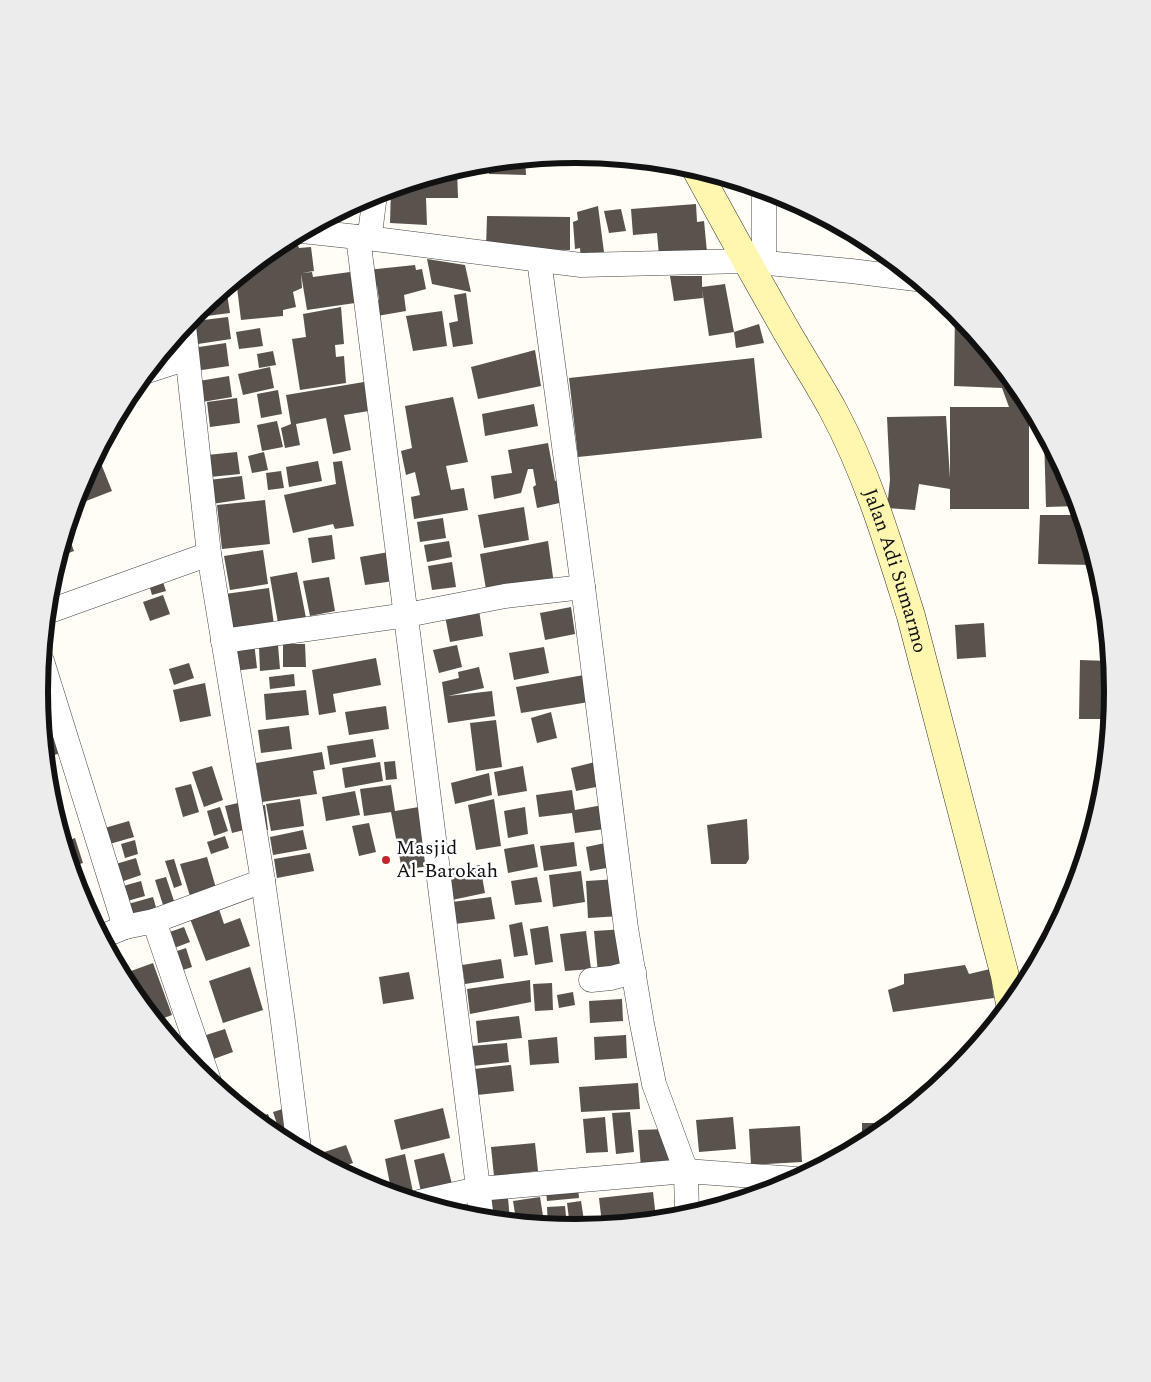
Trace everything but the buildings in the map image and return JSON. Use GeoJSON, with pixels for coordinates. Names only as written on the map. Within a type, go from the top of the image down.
{"type":"FeatureCollection","features":[{"type":"Feature","properties":{"kind":"main road","name":"Jalan Adi Sumarmo"},"geometry":{"type":"LineString","coordinates":[[702,179],[755,262],[833,410],[855,458],[879,519],[911,616],[1008,994]]}},
{"type":"Feature","properties":{"kind":"street"},"geometry":{"type":"LineString","coordinates":[[755,262],[763,198]]}},
{"type":"Feature","properties":{"kind":"street"},"geometry":{"type":"LineString","coordinates":[[374,203],[372,220],[363,238],[407,615],[481,1210]]}},
{"type":"Feature","properties":{"kind":"street"},"geometry":{"type":"LineString","coordinates":[[315,232],[581,265],[755,262],[899,274]]}},
{"type":"Feature","properties":{"kind":"street"},"geometry":{"type":"LineString","coordinates":[[539,260],[584,587],[626,928],[654,1084],[686,1171],[687,1207]]}},
{"type":"Feature","properties":{"kind":"street"},"geometry":{"type":"LineString","coordinates":[[185,336],[209,554],[263,882],[298,1140]]}},
{"type":"Feature","properties":{"kind":"street"},"geometry":{"type":"LineString","coordinates":[[160,366],[187,358]]}},
{"type":"Feature","properties":{"kind":"street"},"geometry":{"type":"LineString","coordinates":[[54,609],[209,554]]}},
{"type":"Feature","properties":{"kind":"street"},"geometry":{"type":"LineString","coordinates":[[223,641],[407,615],[505,596],[584,587]]}},
{"type":"Feature","properties":{"kind":"street"},"geometry":{"type":"LineString","coordinates":[[48,681],[125,928]]}},
{"type":"Feature","properties":{"kind":"street"},"geometry":{"type":"LineString","coordinates":[[107,934],[154,921],[263,882]]}},
{"type":"Feature","properties":{"kind":"street"},"geometry":{"type":"LineString","coordinates":[[154,921],[204,1066]]}},
{"type":"Feature","properties":{"kind":"street"},"geometry":{"type":"LineString","coordinates":[[591,980],[611,978],[634,972]]}},
{"type":"Feature","properties":{"kind":"street"},"geometry":{"type":"LineString","coordinates":[[432,1199],[478,1189],[686,1171],[780,1178]]}},
{"type":"Feature","properties":{"kind":"place","name":"Masjid Al-Barokah"},"geometry":{"type":"Point","coordinates":[386,860]}}]}
